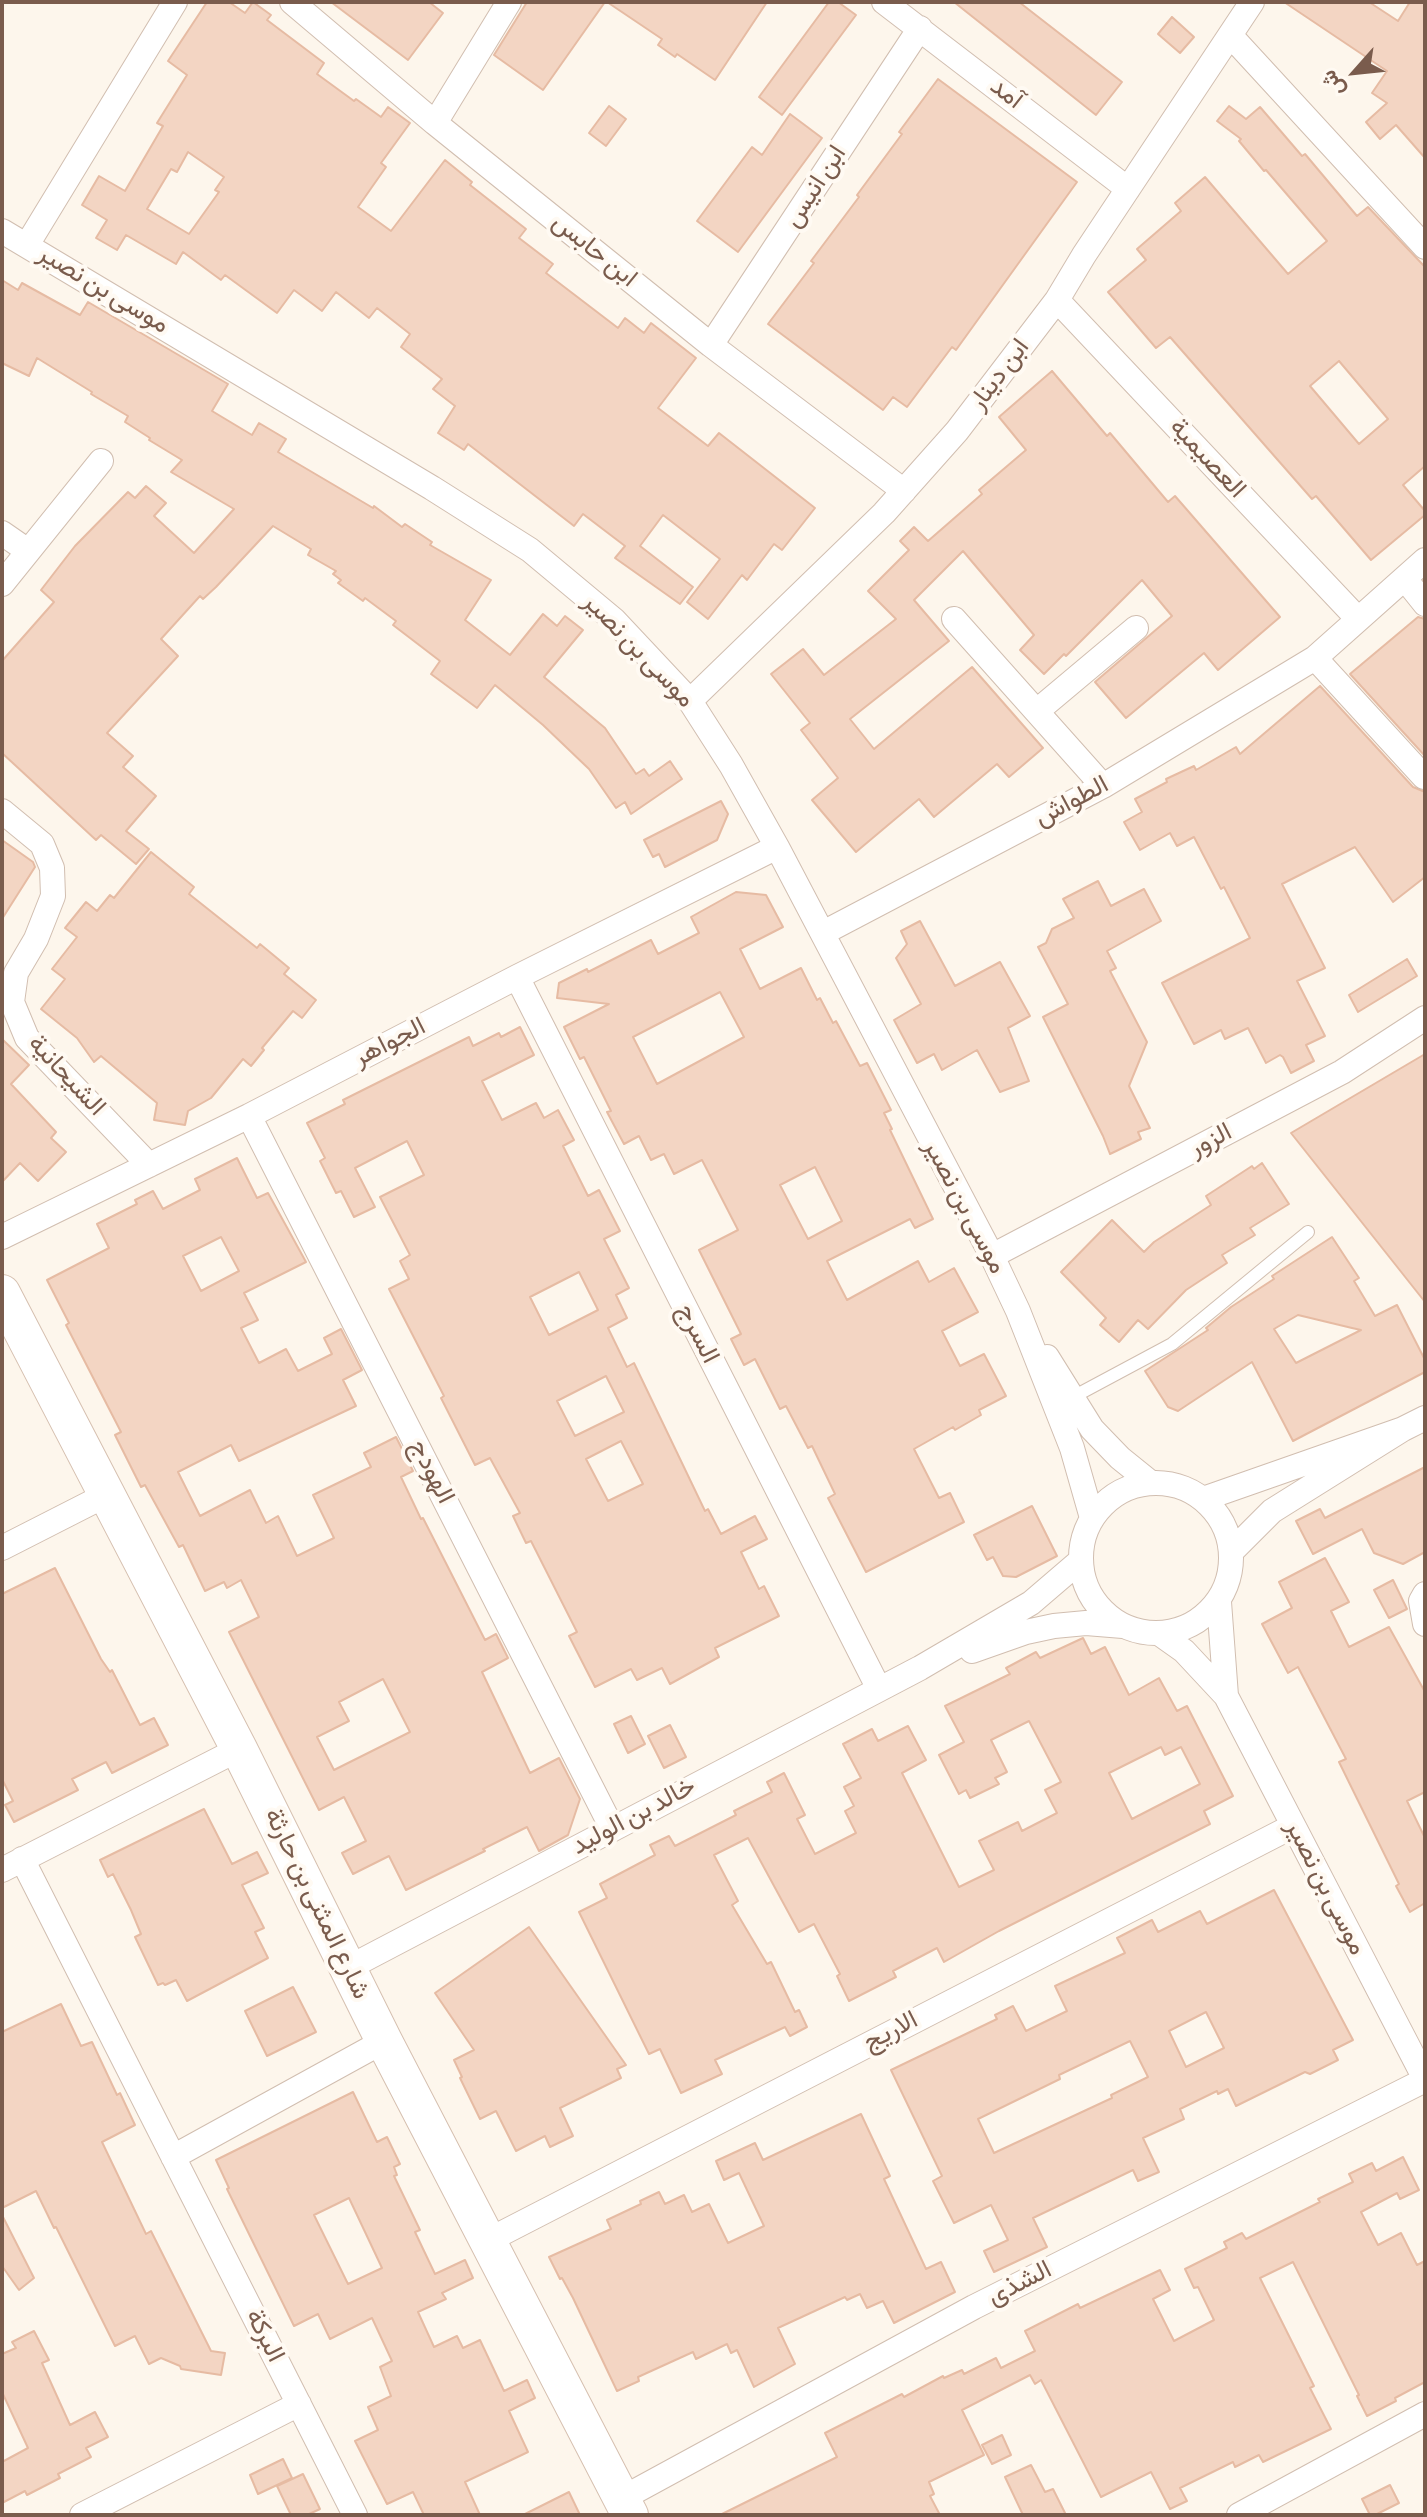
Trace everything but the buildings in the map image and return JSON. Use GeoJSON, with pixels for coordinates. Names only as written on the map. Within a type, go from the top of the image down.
{"type":"FeatureCollection","features":[{"type":"Feature","properties":{"kind":"street"},"geometry":{"type":"LineString","coordinates":[[27,245],[175,2]]}},
{"type":"Feature","properties":{"kind":"street","name":"ابن حابس"},"geometry":{"type":"LineString","coordinates":[[294,2],[435,123],[711,345],[904,491]]}},
{"type":"Feature","properties":{"kind":"street"},"geometry":{"type":"LineString","coordinates":[[435,123],[509,2]]}},
{"type":"Feature","properties":{"kind":"street","name":"آمد"},"geometry":{"type":"LineString","coordinates":[[884,2],[1128,189]]}},
{"type":"Feature","properties":{"kind":"street","name":"ابن دينار"},"geometry":{"type":"LineString","coordinates":[[690,701],[818,578],[904,491],[957,431],[1057,300],[1252,2]]}},
{"type":"Feature","properties":{"kind":"street","name":"ابن انيس"},"geometry":{"type":"LineString","coordinates":[[711,345],[920,28]]}},
{"type":"Feature","properties":{"kind":"street"},"geometry":{"type":"LineString","coordinates":[[1230,35],[1425,247]]}},
{"type":"Feature","properties":{"kind":"street","name":"موسى بن نصير"},"geometry":{"type":"LineString","coordinates":[[2,231],[530,550],[614,620],[690,701],[731,765],[777,847],[992,1256],[1018,1311],[1079,1467],[1092,1518]]}},
{"type":"Feature","properties":{"kind":"street","name":"العصيمية"},"geometry":{"type":"LineString","coordinates":[[1057,300],[1358,619]]}},
{"type":"Feature","properties":{"kind":"street"},"geometry":{"type":"LineString","coordinates":[[2,584],[101,461]]}},
{"type":"Feature","properties":{"kind":"street"},"geometry":{"type":"LineString","coordinates":[[2,533],[28,551]]}},
{"type":"Feature","properties":{"kind":"street","name":"الطواش"},"geometry":{"type":"LineString","coordinates":[[823,933],[1103,786],[1315,658],[1425,560]]}},
{"type":"Feature","properties":{"kind":"street"},"geometry":{"type":"LineString","coordinates":[[1405,579],[1425,604]]}},
{"type":"Feature","properties":{"kind":"street"},"geometry":{"type":"LineString","coordinates":[[954,619],[1103,786]]}},
{"type":"Feature","properties":{"kind":"street"},"geometry":{"type":"LineString","coordinates":[[1037,711],[1136,628]]}},
{"type":"Feature","properties":{"kind":"street"},"geometry":{"type":"LineString","coordinates":[[1315,658],[1424,777]]}},
{"type":"Feature","properties":{"kind":"street","name":"الشيحانية"},"geometry":{"type":"LineString","coordinates":[[2,811],[42,844],[52,868],[53,896],[36,939],[16,973],[12,1002],[27,1038],[149,1165]]}},
{"type":"Feature","properties":{"kind":"street","name":"الجواهر"},"geometry":{"type":"LineString","coordinates":[[2,1237],[249,1116],[777,847]]}},
{"type":"Feature","properties":{"kind":"street","name":"السرج"},"geometry":{"type":"LineString","coordinates":[[517,977],[879,1689]]}},
{"type":"Feature","properties":{"kind":"street","name":"الزور"},"geometry":{"type":"LineString","coordinates":[[992,1256],[1342,1072],[1425,1018]]}},
{"type":"Feature","properties":{"kind":"street","name":"الهودج"},"geometry":{"type":"LineString","coordinates":[[249,1116],[612,1828]]}},
{"type":"Feature","properties":{"kind":"street","name":"شارع المثنى بن حارثة"},"geometry":{"type":"LineString","coordinates":[[2,1293],[626,2507]]}},
{"type":"Feature","properties":{"kind":"street","name":"موسى بن نصير"},"geometry":{"type":"LineString","coordinates":[[1018,1311],[1092,1429],[1151,1483]]}},
{"type":"Feature","properties":{"kind":"street"},"geometry":{"type":"LineString","coordinates":[[1203,1499],[1414,1423]]}},
{"type":"Feature","properties":{"kind":"street"},"geometry":{"type":"LineString","coordinates":[[1232,1551],[1272,1511],[1414,1423]]}},
{"type":"Feature","properties":{"kind":"street"},"geometry":{"type":"LineString","coordinates":[[1151,1483],[1188,1489],[1203,1499],[1227,1531],[1232,1551],[1227,1586],[1219,1602],[1203,1618],[1183,1630],[1160,1634],[1141,1633],[1106,1615],[1093,1600],[1084,1581],[1080,1561],[1083,1539],[1092,1518],[1107,1500],[1128,1488],[1151,1483]]}},
{"type":"Feature","properties":{"kind":"street"},"geometry":{"type":"LineString","coordinates":[[2,1548],[106,1495]]}},
{"type":"Feature","properties":{"kind":"street","name":"خالد بن الوليد"},"geometry":{"type":"LineString","coordinates":[[348,1968],[920,1668],[1020,1610],[1080,1561]]}},
{"type":"Feature","properties":{"kind":"street"},"geometry":{"type":"LineString","coordinates":[[1425,1594],[1421,1601],[1425,1624]]}},
{"type":"Feature","properties":{"kind":"street","name":"موسى بن نصير"},"geometry":{"type":"LineString","coordinates":[[1219,1602],[1226,1696]]}},
{"type":"Feature","properties":{"kind":"street","name":"خالد بن الوليد"},"geometry":{"type":"LineString","coordinates":[[920,1668],[1040,1628],[1086,1623],[1123,1626]]}},
{"type":"Feature","properties":{"kind":"street","name":"موسى بن نصير"},"geometry":{"type":"LineString","coordinates":[[1160,1634],[1184,1651],[1226,1696],[1425,2080]]}},
{"type":"Feature","properties":{"kind":"street"},"geometry":{"type":"LineString","coordinates":[[12,1864],[239,1749]]}},
{"type":"Feature","properties":{"kind":"street","name":"الاريج"},"geometry":{"type":"LineString","coordinates":[[489,2240],[1293,1826]]}},
{"type":"Feature","properties":{"kind":"street","name":"البركة"},"geometry":{"type":"LineString","coordinates":[[12,1864],[173,2157],[355,2515]]}},
{"type":"Feature","properties":{"kind":"street"},"geometry":{"type":"LineString","coordinates":[[173,2157],[384,2041]]}},
{"type":"Feature","properties":{"kind":"street","name":"الشذى"},"geometry":{"type":"LineString","coordinates":[[626,2507],[974,2307],[1425,2080]]}},
{"type":"Feature","properties":{"kind":"street"},"geometry":{"type":"LineString","coordinates":[[82,2515],[299,2404]]}},
{"type":"Feature","properties":{"kind":"street"},"geometry":{"type":"LineString","coordinates":[[1239,2515],[1275,2506],[1425,2414]]}},
{"type":"Feature","properties":{"kind":"lane"},"geometry":{"type":"LineString","coordinates":[[1073,1397],[1172,1344],[1308,1232]]}}]}
